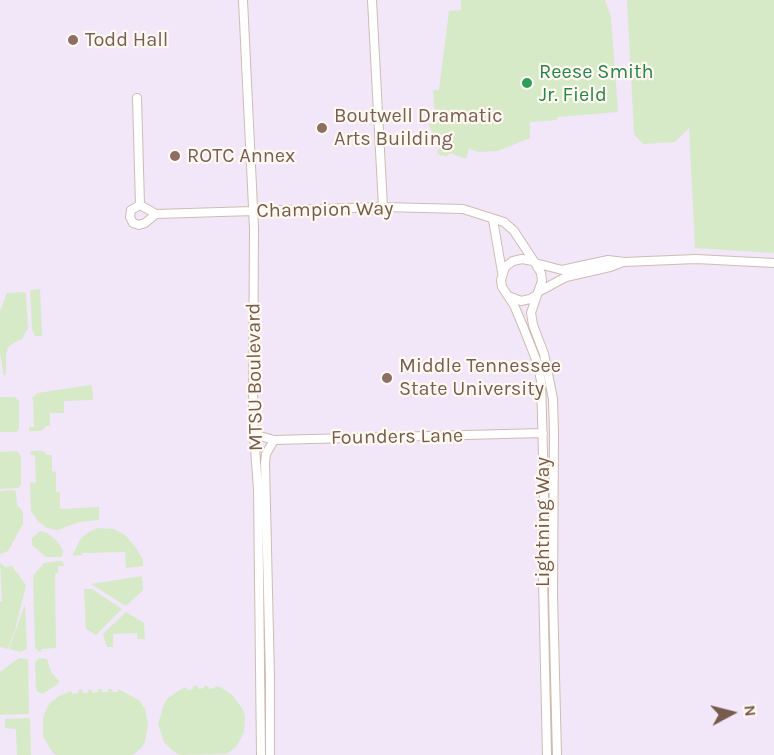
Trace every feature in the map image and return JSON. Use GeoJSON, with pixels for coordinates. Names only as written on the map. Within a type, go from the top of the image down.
{"type":"FeatureCollection","features":[{"type":"Feature","properties":{"kind":"street","name":"MTSU Boulevard"},"geometry":{"type":"LineString","coordinates":[[243,0],[253,211],[254,432],[258,489],[261,755]]}},
{"type":"Feature","properties":{"kind":"street"},"geometry":{"type":"LineString","coordinates":[[372,0],[383,207]]}},
{"type":"Feature","properties":{"kind":"street"},"geometry":{"type":"LineString","coordinates":[[137,98],[140,205],[156,214]]}},
{"type":"Feature","properties":{"kind":"street","name":"Champion Way"},"geometry":{"type":"LineString","coordinates":[[140,205],[133,207],[130,213],[131,220],[136,225],[142,225],[156,214],[383,207],[463,209],[504,222],[514,231],[534,262]]}},
{"type":"Feature","properties":{"kind":"street"},"geometry":{"type":"LineString","coordinates":[[493,220],[499,247],[502,287],[507,295],[521,301],[530,299],[566,277],[624,262]]}},
{"type":"Feature","properties":{"kind":"street"},"geometry":{"type":"LineString","coordinates":[[502,273],[505,267],[513,261],[522,259],[566,270],[608,260],[624,262],[670,259],[774,262]]}},
{"type":"Feature","properties":{"kind":"street"},"geometry":{"type":"LineString","coordinates":[[534,262],[541,273],[542,281],[538,293]]}},
{"type":"Feature","properties":{"kind":"street","name":"Lightning Way"},"geometry":{"type":"LineString","coordinates":[[538,293],[531,313],[532,325],[544,354],[553,399],[556,755]]}},
{"type":"Feature","properties":{"kind":"street","name":"Lightning Way"},"geometry":{"type":"LineString","coordinates":[[507,295],[525,329],[537,362],[542,388],[547,755]]}},
{"type":"Feature","properties":{"kind":"street","name":"Founders Lane"},"geometry":{"type":"LineString","coordinates":[[254,432],[274,440],[543,433]]}},
{"type":"Feature","properties":{"kind":"street","name":"MTSU Boulevard"},"geometry":{"type":"LineString","coordinates":[[270,755],[265,463],[266,454],[274,440]]}},
{"type":"Feature","properties":{"kind":"shaded area","name":"Middle Tennessee State University"},"geometry":{"type":"Polygon","coordinates":[[[0,0],[774,0],[774,755],[0,755],[0,0]]]}},
{"type":"Feature","properties":{"kind":"green space","name":"Reese Smith Jr. Field"},"geometry":{"type":"Polygon","coordinates":[[[461,0],[605,0],[611,17],[618,112],[557,117],[557,120],[530,122],[530,138],[498,151],[479,152],[469,149],[466,159],[450,153],[446,157],[441,156],[437,152],[442,145],[435,138],[429,125],[437,118],[433,90],[439,90],[449,11],[461,10],[461,0]]]}},
{"type":"Feature","properties":{"kind":"green space"},"geometry":{"type":"Polygon","coordinates":[[[627,0],[774,0],[774,253],[695,248],[689,128],[675,142],[643,144],[634,134],[627,0]]]}},
{"type":"Feature","properties":{"kind":"green space"},"geometry":{"type":"Polygon","coordinates":[[[40,289],[42,336],[35,336],[32,329],[30,290],[40,289]]]}},
{"type":"Feature","properties":{"kind":"green space"},"geometry":{"type":"Polygon","coordinates":[[[24,292],[28,328],[22,339],[8,347],[4,376],[0,353],[0,311],[7,293],[24,292]]]}},
{"type":"Feature","properties":{"kind":"green space"},"geometry":{"type":"Polygon","coordinates":[[[90,385],[93,400],[64,401],[64,413],[50,413],[50,426],[46,426],[42,431],[29,431],[29,427],[34,427],[33,399],[31,399],[38,393],[90,385]]]}},
{"type":"Feature","properties":{"kind":"green space"},"geometry":{"type":"Polygon","coordinates":[[[0,397],[15,397],[19,401],[17,432],[0,432],[0,397]]]}},
{"type":"Feature","properties":{"kind":"green space"},"geometry":{"type":"Polygon","coordinates":[[[16,451],[21,458],[21,485],[18,488],[0,489],[0,452],[16,451]]]}},
{"type":"Feature","properties":{"kind":"green space"},"geometry":{"type":"Polygon","coordinates":[[[31,451],[43,451],[47,455],[52,455],[52,471],[56,472],[56,492],[60,492],[60,509],[99,507],[99,520],[79,522],[58,530],[47,528],[39,522],[31,511],[30,483],[36,482],[35,456],[30,454],[31,451]]]}},
{"type":"Feature","properties":{"kind":"green space"},"geometry":{"type":"Polygon","coordinates":[[[14,490],[17,505],[23,512],[23,524],[8,551],[0,554],[0,491],[14,490]]]}},
{"type":"Feature","properties":{"kind":"green space"},"geometry":{"type":"Polygon","coordinates":[[[98,528],[114,529],[125,535],[143,560],[143,566],[126,568],[125,552],[82,553],[82,555],[72,556],[81,538],[98,528]]]}},
{"type":"Feature","properties":{"kind":"green space"},"geometry":{"type":"Polygon","coordinates":[[[40,531],[56,540],[63,550],[62,557],[46,557],[32,545],[32,538],[40,531]]]}},
{"type":"Feature","properties":{"kind":"green space"},"geometry":{"type":"Polygon","coordinates":[[[63,562],[64,566],[58,566],[58,573],[55,573],[56,648],[42,649],[40,652],[35,648],[33,576],[44,563],[63,562]]]}},
{"type":"Feature","properties":{"kind":"green space"},"geometry":{"type":"Polygon","coordinates":[[[0,563],[5,567],[12,566],[26,585],[8,649],[0,647],[0,602],[2,601],[0,563]]]}},
{"type":"Feature","properties":{"kind":"green space"},"geometry":{"type":"Polygon","coordinates":[[[142,576],[143,590],[126,606],[91,584],[142,576]]]}},
{"type":"Feature","properties":{"kind":"green space"},"geometry":{"type":"Polygon","coordinates":[[[84,589],[92,589],[122,609],[96,635],[86,629],[84,589]]]}},
{"type":"Feature","properties":{"kind":"green space"},"geometry":{"type":"Polygon","coordinates":[[[25,604],[27,649],[21,652],[9,649],[25,604]]]}},
{"type":"Feature","properties":{"kind":"green space"},"geometry":{"type":"Polygon","coordinates":[[[126,612],[144,623],[145,639],[137,639],[137,633],[113,634],[113,647],[107,647],[103,634],[126,612]]]}},
{"type":"Feature","properties":{"kind":"green space"},"geometry":{"type":"Polygon","coordinates":[[[19,658],[28,659],[29,714],[0,715],[0,672],[19,658]]]}},
{"type":"Feature","properties":{"kind":"green space"},"geometry":{"type":"Polygon","coordinates":[[[39,658],[47,659],[51,672],[59,681],[42,694],[36,688],[35,662],[39,658]]]}},
{"type":"Feature","properties":{"kind":"green space"},"geometry":{"type":"Polygon","coordinates":[[[193,686],[198,686],[198,689],[204,686],[208,686],[209,689],[215,686],[220,687],[232,695],[242,708],[245,716],[244,732],[237,746],[227,754],[179,755],[164,742],[158,724],[164,704],[168,698],[180,690],[186,687],[187,690],[193,689],[193,686]]]}},
{"type":"Feature","properties":{"kind":"green space"},"geometry":{"type":"Polygon","coordinates":[[[82,689],[83,693],[92,690],[92,693],[98,692],[98,689],[102,689],[102,692],[112,689],[112,692],[118,692],[118,689],[139,700],[145,709],[148,724],[142,747],[133,755],[56,755],[52,752],[43,736],[45,712],[50,703],[59,696],[71,691],[72,694],[78,693],[78,690],[82,689]]]}},
{"type":"Feature","properties":{"kind":"green space"},"geometry":{"type":"Polygon","coordinates":[[[30,718],[31,755],[17,755],[16,729],[5,728],[5,719],[30,718]]]}},
{"type":"Feature","properties":{"kind":"place","name":"Todd Hall"},"geometry":{"type":"Point","coordinates":[73,40]}},
{"type":"Feature","properties":{"kind":"place","name":"Reese Smith Jr. Field"},"geometry":{"type":"Point","coordinates":[527,83]}},
{"type":"Feature","properties":{"kind":"place","name":"Boutwell Dramatic Arts Building"},"geometry":{"type":"Point","coordinates":[322,128]}},
{"type":"Feature","properties":{"kind":"place","name":"ROTC Annex"},"geometry":{"type":"Point","coordinates":[175,156]}},
{"type":"Feature","properties":{"kind":"place","name":"Middle Tennessee State University"},"geometry":{"type":"Point","coordinates":[387,378]}}]}
